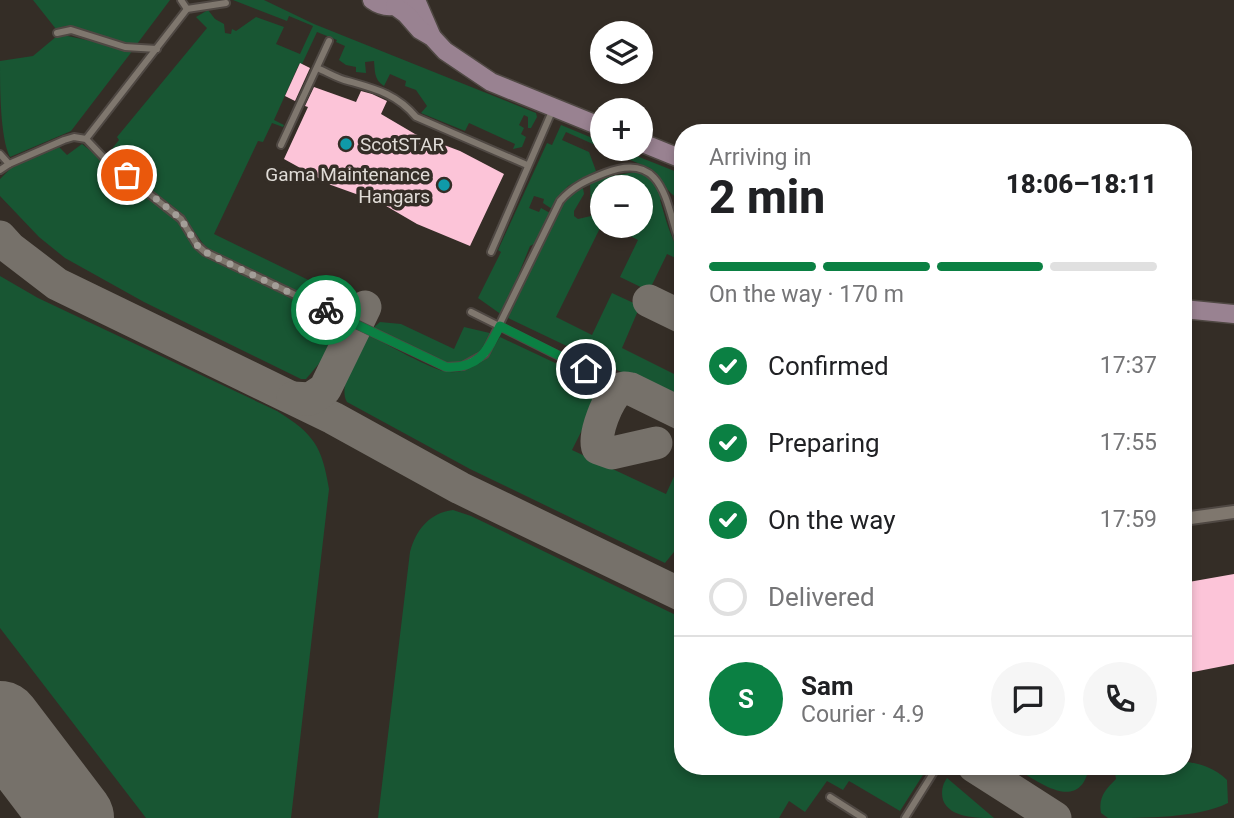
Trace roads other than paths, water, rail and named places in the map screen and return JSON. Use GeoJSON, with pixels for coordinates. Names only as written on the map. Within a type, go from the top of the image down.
{"type":"FeatureCollection","features":[{"type":"Feature","properties":{"kind":"street"},"geometry":{"type":"LineString","coordinates":[[372,0],[383,6],[402,3],[406,14],[420,30],[432,37],[445,51],[491,82],[590,122]]}},
{"type":"Feature","properties":{"kind":"street"},"geometry":{"type":"LineString","coordinates":[[416,0],[432,37]]}},
{"type":"Feature","properties":{"kind":"street"},"geometry":{"type":"LineString","coordinates":[[653,147],[674,156]]}},
{"type":"Feature","properties":{"kind":"street"},"geometry":{"type":"LineString","coordinates":[[1192,310],[1234,314]]}},
{"type":"Feature","properties":{"kind":"street"},"geometry":{"type":"LineString","coordinates":[[1192,518],[1234,512]]}},
{"type":"Feature","properties":{"kind":"lane"},"geometry":{"type":"LineString","coordinates":[[181,0],[187,9]]}},
{"type":"Feature","properties":{"kind":"lane"},"geometry":{"type":"LineString","coordinates":[[86,139],[187,9],[226,3]]}},
{"type":"Feature","properties":{"kind":"lane"},"geometry":{"type":"LineString","coordinates":[[57,33],[71,30],[125,47],[156,48]]}},
{"type":"Feature","properties":{"kind":"lane"},"geometry":{"type":"LineString","coordinates":[[281,145],[329,41]]}},
{"type":"Feature","properties":{"kind":"lane"},"geometry":{"type":"LineString","coordinates":[[317,68],[404,102],[416,117],[527,165]]}},
{"type":"Feature","properties":{"kind":"lane"},"geometry":{"type":"LineString","coordinates":[[491,252],[554,107]]}},
{"type":"Feature","properties":{"kind":"lane"},"geometry":{"type":"LineString","coordinates":[[0,170],[9,163],[74,136],[86,139],[105,159],[181,219],[197,245],[205,252],[439,365],[454,368],[480,359],[489,348],[560,201],[570,189],[612,170],[629,167],[642,169],[656,179],[667,197],[674,221]]}},
{"type":"Feature","properties":{"kind":"lane"},"geometry":{"type":"LineString","coordinates":[[0,154],[9,163]]}},
{"type":"Feature","properties":{"kind":"lane"},"geometry":{"type":"LineString","coordinates":[[471,312],[607,380]]}},
{"type":"Feature","properties":{"kind":"lane"},"geometry":{"type":"LineString","coordinates":[[905,818],[930,775]]}},
{"type":"Feature","properties":{"kind":"lane"},"geometry":{"type":"LineString","coordinates":[[830,797],[863,818]]}},
{"type":"Feature","properties":{"kind":"place","name":"ScotSTAR"},"geometry":{"type":"Point","coordinates":[346,144]}},
{"type":"Feature","properties":{"kind":"place","name":"Gama Maintenance Hangars"},"geometry":{"type":"Point","coordinates":[444,185]}}]}
